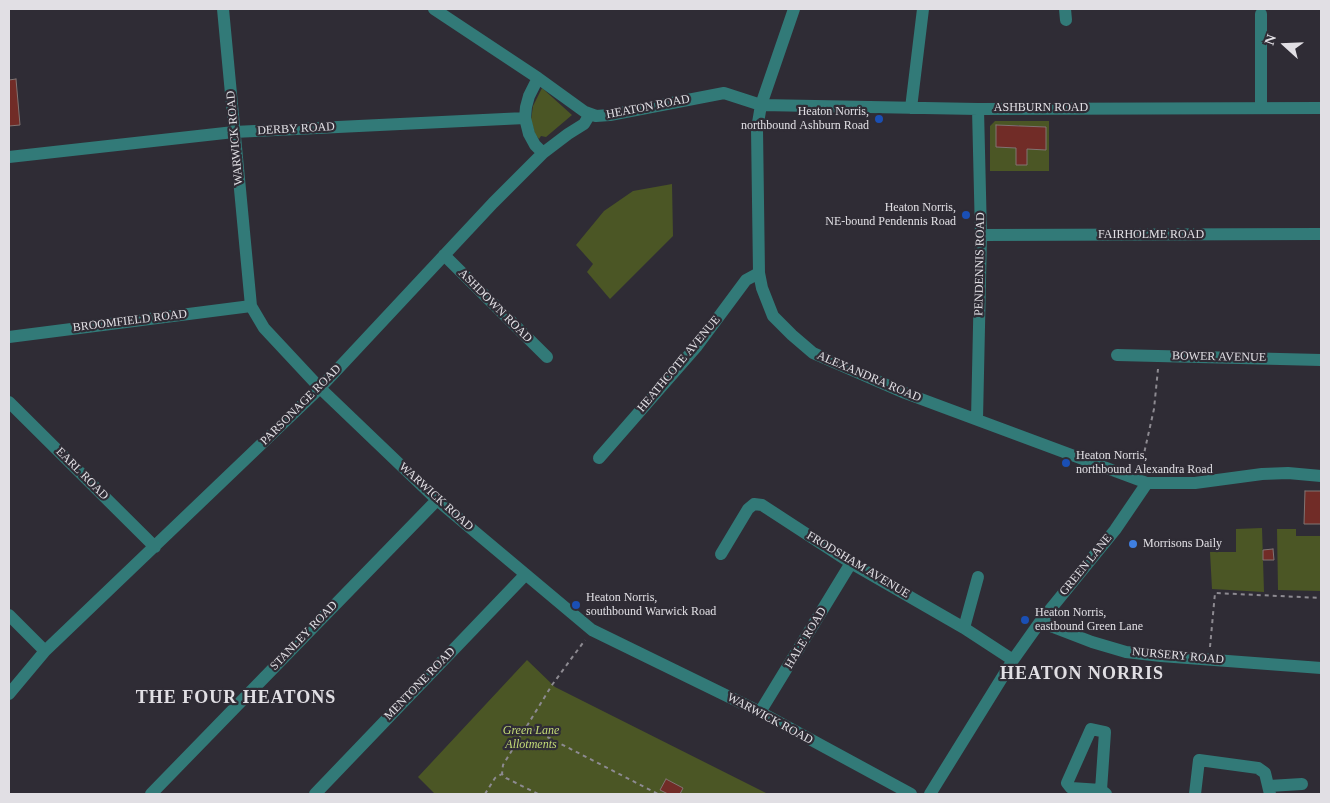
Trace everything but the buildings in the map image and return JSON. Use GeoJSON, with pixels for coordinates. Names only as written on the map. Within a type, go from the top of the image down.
{"type":"FeatureCollection","features":[{"type":"Feature","properties":{"kind":"street","name":"WARWICK ROAD"},"geometry":{"type":"LineString","coordinates":[[223,9],[251,306],[264,328],[320,388],[437,500],[592,630],[760,712],[912,794]]}},
{"type":"Feature","properties":{"kind":"street","name":"HEATON ROAD"},"geometry":{"type":"LineString","coordinates":[[434,9],[590,114],[596,116],[610,115],[716,94],[733,95],[761,105]]}},
{"type":"Feature","properties":{"kind":"street"},"geometry":{"type":"LineString","coordinates":[[761,105],[794,9]]}},
{"type":"Feature","properties":{"kind":"street"},"geometry":{"type":"LineString","coordinates":[[911,108],[923,9]]}},
{"type":"Feature","properties":{"kind":"street"},"geometry":{"type":"LineString","coordinates":[[1261,14],[1261,108]]}},
{"type":"Feature","properties":{"kind":"street"},"geometry":{"type":"LineString","coordinates":[[538,78],[529,96],[525,118],[535,145],[543,153]]}},
{"type":"Feature","properties":{"kind":"street","name":"ASHBURN ROAD"},"geometry":{"type":"LineString","coordinates":[[761,105],[911,108],[1321,108]]}},
{"type":"Feature","properties":{"kind":"street","name":"ALEXANDRA ROAD"},"geometry":{"type":"LineString","coordinates":[[761,105],[757,128],[759,273],[762,288],[773,316],[792,336],[813,354],[905,393],[1143,481]]}},
{"type":"Feature","properties":{"kind":"street","name":"PENDENNIS ROAD"},"geometry":{"type":"LineString","coordinates":[[977,419],[981,235],[978,108]]}},
{"type":"Feature","properties":{"kind":"street","name":"PARSONAGE ROAD"},"geometry":{"type":"LineString","coordinates":[[9,694],[45,651],[320,388],[444,255],[543,153],[584,124],[590,114]]}},
{"type":"Feature","properties":{"kind":"street","name":"DERBY ROAD"},"geometry":{"type":"LineString","coordinates":[[9,157],[234,132],[525,118]]}},
{"type":"Feature","properties":{"kind":"street","name":"FAIRHOLME ROAD"},"geometry":{"type":"LineString","coordinates":[[981,235],[1321,234]]}},
{"type":"Feature","properties":{"kind":"street","name":"ASHDOWN ROAD"},"geometry":{"type":"LineString","coordinates":[[444,255],[547,357]]}},
{"type":"Feature","properties":{"kind":"street","name":"HEATHCOTE AVENUE"},"geometry":{"type":"LineString","coordinates":[[599,458],[697,346],[746,280],[759,273]]}},
{"type":"Feature","properties":{"kind":"street","name":"BROOMFIELD ROAD"},"geometry":{"type":"LineString","coordinates":[[9,337],[251,306]]}},
{"type":"Feature","properties":{"kind":"street","name":"BOWER AVENUE"},"geometry":{"type":"LineString","coordinates":[[1117,355],[1321,360]]}},
{"type":"Feature","properties":{"kind":"street","name":"EARL ROAD"},"geometry":{"type":"LineString","coordinates":[[9,402],[155,547]]}},
{"type":"Feature","properties":{"kind":"street"},"geometry":{"type":"LineString","coordinates":[[1143,481],[1195,483],[1262,474],[1288,473],[1321,476]]}},
{"type":"Feature","properties":{"kind":"street","name":"GREEN LANE"},"geometry":{"type":"LineString","coordinates":[[930,794],[1013,660],[1040,622],[1115,530],[1143,481]]}},
{"type":"Feature","properties":{"kind":"street","name":"STANLEY ROAD"},"geometry":{"type":"LineString","coordinates":[[151,794],[437,500]]}},
{"type":"Feature","properties":{"kind":"street","name":"FRODSHAM AVENUE"},"geometry":{"type":"LineString","coordinates":[[721,554],[748,509],[754,504],[762,505],[851,563],[964,628],[1013,660]]}},
{"type":"Feature","properties":{"kind":"street","name":"HALE ROAD"},"geometry":{"type":"LineString","coordinates":[[760,712],[851,563]]}},
{"type":"Feature","properties":{"kind":"street","name":"MENTONE ROAD"},"geometry":{"type":"LineString","coordinates":[[315,794],[525,575]]}},
{"type":"Feature","properties":{"kind":"street"},"geometry":{"type":"LineString","coordinates":[[964,628],[978,577]]}},
{"type":"Feature","properties":{"kind":"street"},"geometry":{"type":"LineString","coordinates":[[9,615],[45,651]]}},
{"type":"Feature","properties":{"kind":"street","name":"NURSERY ROAD"},"geometry":{"type":"LineString","coordinates":[[1040,622],[1092,642],[1126,652],[1321,668]]}},
{"type":"Feature","properties":{"kind":"street"},"geometry":{"type":"LineString","coordinates":[[1091,729],[1105,732],[1103,792],[1071,788],[1067,783],[1091,729]]}},
{"type":"Feature","properties":{"kind":"street"},"geometry":{"type":"LineString","coordinates":[[1195,794],[1199,760],[1258,768],[1265,772],[1270,790],[1302,784]]}},
{"type":"Feature","properties":{"kind":"path"},"geometry":{"type":"LineString","coordinates":[[1143,481],[1154,409],[1158,356]]}},
{"type":"Feature","properties":{"kind":"path"},"geometry":{"type":"LineString","coordinates":[[1208,660],[1215,594],[1321,598]]}},
{"type":"Feature","properties":{"kind":"path"},"geometry":{"type":"LineString","coordinates":[[502,774],[505,760],[526,726],[552,685],[592,630]]}},
{"type":"Feature","properties":{"kind":"path"},"geometry":{"type":"LineString","coordinates":[[526,726],[658,794]]}},
{"type":"Feature","properties":{"kind":"path"},"geometry":{"type":"LineString","coordinates":[[485,794],[495,778],[502,774]]}},
{"type":"Feature","properties":{"kind":"path"},"geometry":{"type":"LineString","coordinates":[[502,774],[511,781],[538,794]]}},
{"type":"Feature","properties":{"kind":"green space"},"geometry":{"type":"Polygon","coordinates":[[[542,88],[572,115],[546,137],[541,136],[539,139],[535,134],[531,120],[533,106],[542,88]]]}},
{"type":"Feature","properties":{"kind":"green space"},"geometry":{"type":"Polygon","coordinates":[[[995,121],[1049,121],[1049,171],[990,171],[990,126],[995,121]],[[996,125],[996,147],[1020,148],[1019,125],[996,125]],[[1024,126],[1041,149],[1046,150],[1046,127],[1024,126]],[[1016,155],[1016,165],[1027,165],[1027,155],[1016,155]]]}},
{"type":"Feature","properties":{"kind":"green space"},"geometry":{"type":"Polygon","coordinates":[[[672,184],[673,236],[610,299],[587,272],[593,264],[576,245],[604,211],[633,191],[672,184]]]}},
{"type":"Feature","properties":{"kind":"green space"},"geometry":{"type":"Polygon","coordinates":[[[1262,528],[1264,592],[1212,589],[1210,552],[1236,552],[1236,529],[1262,528]]]}},
{"type":"Feature","properties":{"kind":"green space"},"geometry":{"type":"Polygon","coordinates":[[[1277,529],[1296,529],[1296,536],[1321,536],[1321,591],[1278,590],[1277,529]]]}},
{"type":"Feature","properties":{"kind":"green space","name":"Green Lane Allotments"},"geometry":{"type":"Polygon","coordinates":[[[527,660],[555,687],[768,794],[435,794],[418,777],[527,660]]]}},
{"type":"Feature","properties":{"kind":"place","name":"Heaton Norris, northbound Ashburn Road"},"geometry":{"type":"Point","coordinates":[879,119]}},
{"type":"Feature","properties":{"kind":"place","name":"Heaton Norris, NE-bound Pendennis Road"},"geometry":{"type":"Point","coordinates":[966,215]}},
{"type":"Feature","properties":{"kind":"place","name":"Heaton Norris, northbound Alexandra Road"},"geometry":{"type":"Point","coordinates":[1066,463]}},
{"type":"Feature","properties":{"kind":"place","name":"Morrisons Daily"},"geometry":{"type":"Point","coordinates":[1133,544]}},
{"type":"Feature","properties":{"kind":"place","name":"Heaton Norris, southbound Warwick Road"},"geometry":{"type":"Point","coordinates":[576,605]}},
{"type":"Feature","properties":{"kind":"place","name":"Heaton Norris, eastbound Green Lane"},"geometry":{"type":"Point","coordinates":[1025,620]}},
{"type":"Feature","properties":{"kind":"district","name":"HEATON NORRIS"},"geometry":{"type":"Point","coordinates":[1082,674]}},
{"type":"Feature","properties":{"kind":"district","name":"THE FOUR HEATONS"},"geometry":{"type":"Point","coordinates":[236,698]}}]}
